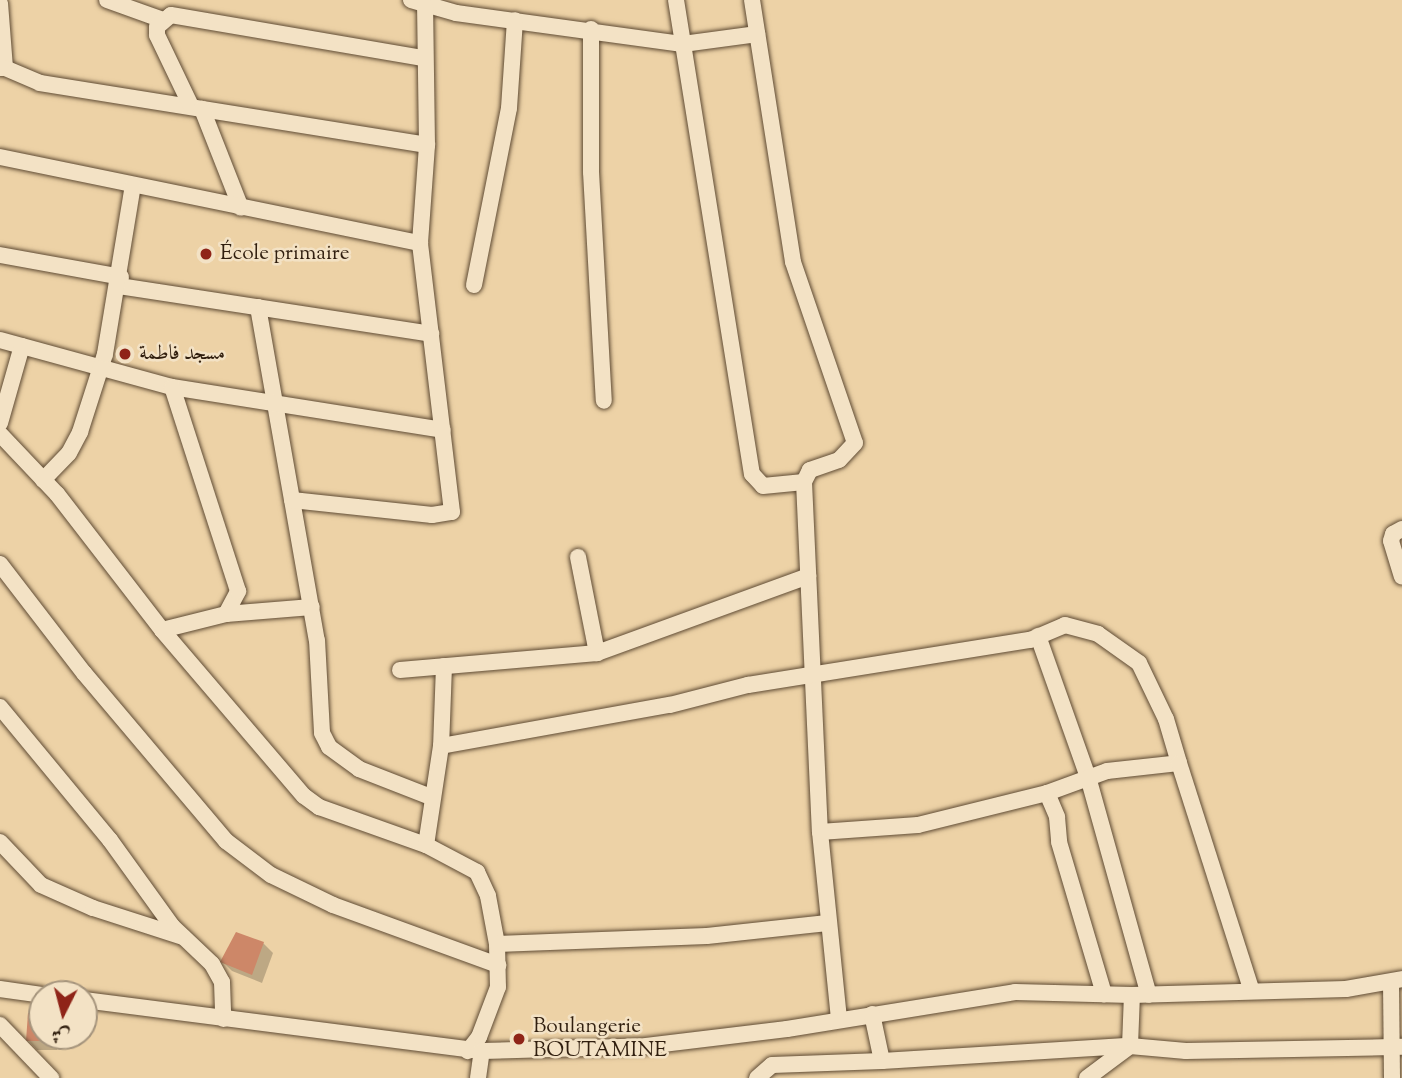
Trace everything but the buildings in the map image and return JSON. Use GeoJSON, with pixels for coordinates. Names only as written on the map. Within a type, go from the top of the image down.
{"type":"FeatureCollection","features":[{"type":"Feature","properties":{"kind":"street"},"geometry":{"type":"LineString","coordinates":[[107,0],[163,20]]}},
{"type":"Feature","properties":{"kind":"street"},"geometry":{"type":"LineString","coordinates":[[676,0],[752,474],[763,486],[804,482]]}},
{"type":"Feature","properties":{"kind":"street"},"geometry":{"type":"LineString","coordinates":[[752,0],[793,262],[855,443],[839,460],[810,470],[804,482],[820,832],[827,923],[839,1020]]}},
{"type":"Feature","properties":{"kind":"street"},"geometry":{"type":"LineString","coordinates":[[0,3],[2,68],[40,83],[427,145]]}},
{"type":"Feature","properties":{"kind":"street"},"geometry":{"type":"LineString","coordinates":[[292,500],[447,515],[453,506],[420,243],[427,145],[424,58],[418,3],[683,44],[757,34]]}},
{"type":"Feature","properties":{"kind":"street"},"geometry":{"type":"LineString","coordinates":[[242,208],[197,108],[157,35],[163,20],[184,7],[424,58]]}},
{"type":"Feature","properties":{"kind":"street"},"geometry":{"type":"LineString","coordinates":[[474,285],[509,108],[515,20]]}},
{"type":"Feature","properties":{"kind":"street"},"geometry":{"type":"LineString","coordinates":[[591,29],[591,172],[604,401]]}},
{"type":"Feature","properties":{"kind":"street"},"geometry":{"type":"LineString","coordinates":[[0,157],[31,160],[134,185],[420,243]]}},
{"type":"Feature","properties":{"kind":"street"},"geometry":{"type":"LineString","coordinates":[[43,480],[74,443],[99,368],[120,281],[134,185]]}},
{"type":"Feature","properties":{"kind":"street"},"geometry":{"type":"LineString","coordinates":[[0,255],[258,307],[431,334]]}},
{"type":"Feature","properties":{"kind":"street"},"geometry":{"type":"LineString","coordinates":[[258,307],[273,403],[312,607],[321,678],[322,733],[329,747],[359,769],[431,797]]}},
{"type":"Feature","properties":{"kind":"street"},"geometry":{"type":"LineString","coordinates":[[0,340],[172,387],[443,430]]}},
{"type":"Feature","properties":{"kind":"street"},"geometry":{"type":"LineString","coordinates":[[0,423],[22,346]]}},
{"type":"Feature","properties":{"kind":"street"},"geometry":{"type":"LineString","coordinates":[[172,387],[238,591],[226,614]]}},
{"type":"Feature","properties":{"kind":"street"},"geometry":{"type":"LineString","coordinates":[[0,434],[43,480],[162,630],[304,796],[319,807],[426,845],[477,872],[488,896],[498,965],[498,987],[475,1051],[479,1078]]}},
{"type":"Feature","properties":{"kind":"street"},"geometry":{"type":"LineString","coordinates":[[1402,529],[1392,534],[1391,541],[1402,576]]}},
{"type":"Feature","properties":{"kind":"street"},"geometry":{"type":"LineString","coordinates":[[578,557],[597,653]]}},
{"type":"Feature","properties":{"kind":"street"},"geometry":{"type":"LineString","coordinates":[[0,564],[84,673],[226,841],[271,875],[332,905],[498,965]]}},
{"type":"Feature","properties":{"kind":"street"},"geometry":{"type":"LineString","coordinates":[[400,670],[597,653],[808,576]]}},
{"type":"Feature","properties":{"kind":"street"},"geometry":{"type":"LineString","coordinates":[[162,630],[226,614],[312,607]]}},
{"type":"Feature","properties":{"kind":"street"},"geometry":{"type":"LineString","coordinates":[[441,746],[670,705],[748,685],[812,678],[1038,636],[1077,625],[1121,647],[1139,663],[1149,682],[1179,764],[1251,989]]}},
{"type":"Feature","properties":{"kind":"street"},"geometry":{"type":"LineString","coordinates":[[1038,636],[1088,777],[1149,995]]}},
{"type":"Feature","properties":{"kind":"street"},"geometry":{"type":"LineString","coordinates":[[426,845],[431,797],[441,746],[444,666]]}},
{"type":"Feature","properties":{"kind":"street"},"geometry":{"type":"LineString","coordinates":[[0,707],[185,938],[212,964],[222,982],[223,1020]]}},
{"type":"Feature","properties":{"kind":"street"},"geometry":{"type":"LineString","coordinates":[[820,832],[918,825],[1046,793],[1088,777],[1179,764]]}},
{"type":"Feature","properties":{"kind":"street"},"geometry":{"type":"LineString","coordinates":[[1046,793],[1057,817],[1059,842],[1104,994]]}},
{"type":"Feature","properties":{"kind":"street"},"geometry":{"type":"LineString","coordinates":[[0,842],[41,885],[93,908],[185,938]]}},
{"type":"Feature","properties":{"kind":"street"},"geometry":{"type":"LineString","coordinates":[[497,944],[707,936],[827,923]]}},
{"type":"Feature","properties":{"kind":"street"},"geometry":{"type":"LineString","coordinates":[[98,1002],[475,1051],[646,1046],[839,1020],[1015,992],[1149,995],[1251,989],[1370,988],[1396,980],[1397,1047],[1392,1078]]}},
{"type":"Feature","properties":{"kind":"street"},"geometry":{"type":"LineString","coordinates":[[0,989],[28,993]]}},
{"type":"Feature","properties":{"kind":"street"},"geometry":{"type":"LineString","coordinates":[[1130,1046],[1132,995]]}},
{"type":"Feature","properties":{"kind":"street"},"geometry":{"type":"LineString","coordinates":[[873,1014],[882,1061]]}},
{"type":"Feature","properties":{"kind":"street"},"geometry":{"type":"LineString","coordinates":[[0,1025],[51,1078]]}},
{"type":"Feature","properties":{"kind":"street"},"geometry":{"type":"LineString","coordinates":[[757,1078],[772,1065],[1130,1046],[1186,1051],[1397,1047]]}},
{"type":"Feature","properties":{"kind":"street"},"geometry":{"type":"LineString","coordinates":[[1087,1078],[1130,1046]]}},
{"type":"Feature","properties":{"kind":"place","name":"École primaire"},"geometry":{"type":"Point","coordinates":[206,254]}},
{"type":"Feature","properties":{"kind":"place","name":"مسجد فاطمة"},"geometry":{"type":"Point","coordinates":[125,354]}},
{"type":"Feature","properties":{"kind":"place","name":"Boulangerie BOUTAMINE"},"geometry":{"type":"Point","coordinates":[519,1039]}}]}
